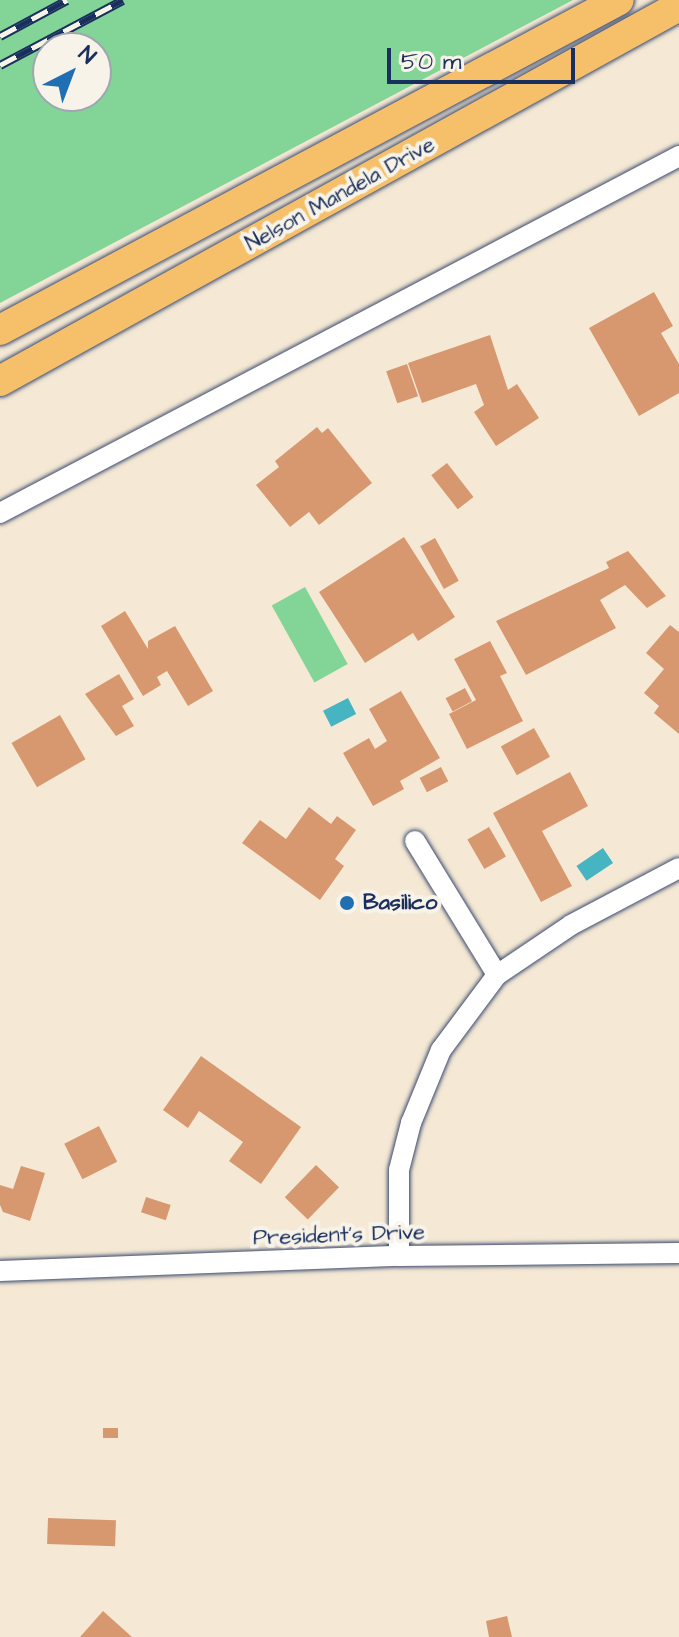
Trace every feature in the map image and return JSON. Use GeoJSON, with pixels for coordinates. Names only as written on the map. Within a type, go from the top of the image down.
{"type":"FeatureCollection","features":[{"type":"Feature","properties":{"kind":"main road","name":"Nelson Mandela Drive"},"geometry":{"type":"LineString","coordinates":[[0,330],[619,0]]}},
{"type":"Feature","properties":{"kind":"main road","name":"Nelson Mandela Drive"},"geometry":{"type":"LineString","coordinates":[[0,381],[679,6]]}},
{"type":"Feature","properties":{"kind":"street"},"geometry":{"type":"LineString","coordinates":[[0,513],[679,156]]}},
{"type":"Feature","properties":{"kind":"street"},"geometry":{"type":"LineString","coordinates":[[415,841],[497,975]]}},
{"type":"Feature","properties":{"kind":"street"},"geometry":{"type":"LineString","coordinates":[[399,1256],[399,1170],[411,1123],[441,1050],[497,975],[571,925],[679,868]]}},
{"type":"Feature","properties":{"kind":"street","name":"President's Drive"},"geometry":{"type":"LineString","coordinates":[[0,1271],[399,1256],[679,1253]]}},
{"type":"Feature","properties":{"kind":"green space"},"geometry":{"type":"Polygon","coordinates":[[[0,0],[573,0],[0,303],[0,0]]]}},
{"type":"Feature","properties":{"kind":"green space"},"geometry":{"type":"Polygon","coordinates":[[[305,587],[348,664],[314,682],[272,605],[305,587]]]}},
{"type":"Feature","properties":{"kind":"water"},"geometry":{"type":"Polygon","coordinates":[[[348,698],[356,714],[331,727],[323,711],[348,698]]]}},
{"type":"Feature","properties":{"kind":"water"},"geometry":{"type":"Polygon","coordinates":[[[603,848],[613,863],[587,881],[576,866],[603,848]]]}},
{"type":"Feature","properties":{"kind":"building"},"geometry":{"type":"Polygon","coordinates":[[[654,292],[673,326],[661,333],[679,364],[679,393],[639,416],[589,328],[654,292]]]}},
{"type":"Feature","properties":{"kind":"building"},"geometry":{"type":"Polygon","coordinates":[[[490,335],[508,390],[517,384],[539,418],[496,446],[474,412],[484,405],[476,384],[422,403],[408,363],[490,335]]]}},
{"type":"Feature","properties":{"kind":"building"},"geometry":{"type":"Polygon","coordinates":[[[407,364],[418,396],[397,403],[386,371],[407,364]]]}},
{"type":"Feature","properties":{"kind":"building"},"geometry":{"type":"Polygon","coordinates":[[[317,427],[322,433],[328,428],[372,483],[319,525],[309,512],[290,527],[256,485],[279,467],[275,461],[317,427]]]}},
{"type":"Feature","properties":{"kind":"building"},"geometry":{"type":"Polygon","coordinates":[[[447,463],[473,497],[458,509],[431,475],[447,463]]]}},
{"type":"Feature","properties":{"kind":"building"},"geometry":{"type":"Polygon","coordinates":[[[404,537],[455,617],[418,641],[413,633],[365,663],[319,592],[404,537]]]}},
{"type":"Feature","properties":{"kind":"building"},"geometry":{"type":"Polygon","coordinates":[[[435,538],[459,581],[444,589],[420,546],[435,538]]]}},
{"type":"Feature","properties":{"kind":"building"},"geometry":{"type":"Polygon","coordinates":[[[628,551],[666,596],[647,608],[625,585],[600,600],[616,628],[526,675],[496,621],[609,568],[606,562],[628,551]]]}},
{"type":"Feature","properties":{"kind":"building"},"geometry":{"type":"Polygon","coordinates":[[[125,611],[148,649],[148,641],[175,626],[213,691],[188,706],[167,671],[157,677],[161,685],[143,696],[101,626],[125,611]]]}},
{"type":"Feature","properties":{"kind":"building"},"geometry":{"type":"Polygon","coordinates":[[[670,625],[679,632],[679,734],[654,713],[659,706],[644,693],[664,669],[646,653],[670,625]]]}},
{"type":"Feature","properties":{"kind":"building"},"geometry":{"type":"Polygon","coordinates":[[[490,641],[507,673],[500,676],[523,721],[467,749],[449,714],[476,700],[454,659],[490,641]]]}},
{"type":"Feature","properties":{"kind":"building"},"geometry":{"type":"Polygon","coordinates":[[[119,674],[134,699],[122,706],[134,726],[116,736],[85,694],[119,674]]]}},
{"type":"Feature","properties":{"kind":"building"},"geometry":{"type":"Polygon","coordinates":[[[465,688],[472,701],[453,712],[446,698],[465,688]]]}},
{"type":"Feature","properties":{"kind":"building"},"geometry":{"type":"Polygon","coordinates":[[[401,691],[440,758],[400,781],[404,789],[373,806],[343,753],[369,738],[375,749],[387,741],[369,709],[401,691]]]}},
{"type":"Feature","properties":{"kind":"building"},"geometry":{"type":"Polygon","coordinates":[[[60,715],[86,759],[37,787],[12,743],[60,715]]]}},
{"type":"Feature","properties":{"kind":"building"},"geometry":{"type":"Polygon","coordinates":[[[534,728],[550,757],[517,775],[501,746],[534,728]]]}},
{"type":"Feature","properties":{"kind":"building"},"geometry":{"type":"Polygon","coordinates":[[[441,767],[448,781],[427,792],[420,778],[441,767]]]}},
{"type":"Feature","properties":{"kind":"building"},"geometry":{"type":"Polygon","coordinates":[[[570,772],[588,806],[542,831],[572,886],[541,902],[493,813],[570,772]]]}},
{"type":"Feature","properties":{"kind":"building"},"geometry":{"type":"Polygon","coordinates":[[[309,807],[331,824],[337,816],[356,830],[335,859],[344,866],[320,900],[242,843],[260,820],[286,839],[309,807]]]}},
{"type":"Feature","properties":{"kind":"building"},"geometry":{"type":"Polygon","coordinates":[[[489,827],[506,856],[484,869],[467,840],[489,827]]]}},
{"type":"Feature","properties":{"kind":"building"},"geometry":{"type":"Polygon","coordinates":[[[201,1056],[301,1127],[261,1184],[229,1161],[243,1142],[199,1111],[188,1128],[163,1110],[201,1056]]]}},
{"type":"Feature","properties":{"kind":"building"},"geometry":{"type":"Polygon","coordinates":[[[99,1126],[117,1162],[82,1179],[64,1144],[99,1126]]]}},
{"type":"Feature","properties":{"kind":"building"},"geometry":{"type":"Polygon","coordinates":[[[316,1165],[339,1187],[308,1220],[285,1197],[316,1165]]]}},
{"type":"Feature","properties":{"kind":"building"},"geometry":{"type":"Polygon","coordinates":[[[21,1166],[45,1173],[30,1221],[3,1212],[0,1205],[0,1185],[13,1189],[21,1166]]]}},
{"type":"Feature","properties":{"kind":"building"},"geometry":{"type":"Polygon","coordinates":[[[146,1197],[171,1205],[166,1220],[141,1212],[146,1197]]]}},
{"type":"Feature","properties":{"kind":"building"},"geometry":{"type":"Polygon","coordinates":[[[103,1428],[118,1428],[118,1438],[103,1438],[103,1428]]]}},
{"type":"Feature","properties":{"kind":"building"},"geometry":{"type":"Polygon","coordinates":[[[48,1518],[116,1520],[115,1546],[47,1544],[48,1518]]]}},
{"type":"Feature","properties":{"kind":"building"},"geometry":{"type":"Polygon","coordinates":[[[103,1611],[132,1637],[80,1637],[103,1611]]]}},
{"type":"Feature","properties":{"kind":"building"},"geometry":{"type":"Polygon","coordinates":[[[507,1616],[512,1637],[489,1637],[486,1621],[507,1616]]]}},
{"type":"Feature","properties":{"kind":"railway"},"geometry":{"type":"LineString","coordinates":[[0,36],[67,0]]}},
{"type":"Feature","properties":{"kind":"railway"},"geometry":{"type":"LineString","coordinates":[[0,65],[123,0]]}},
{"type":"Feature","properties":{"kind":"place","name":"Basilico"},"geometry":{"type":"Point","coordinates":[347,903]}}]}
